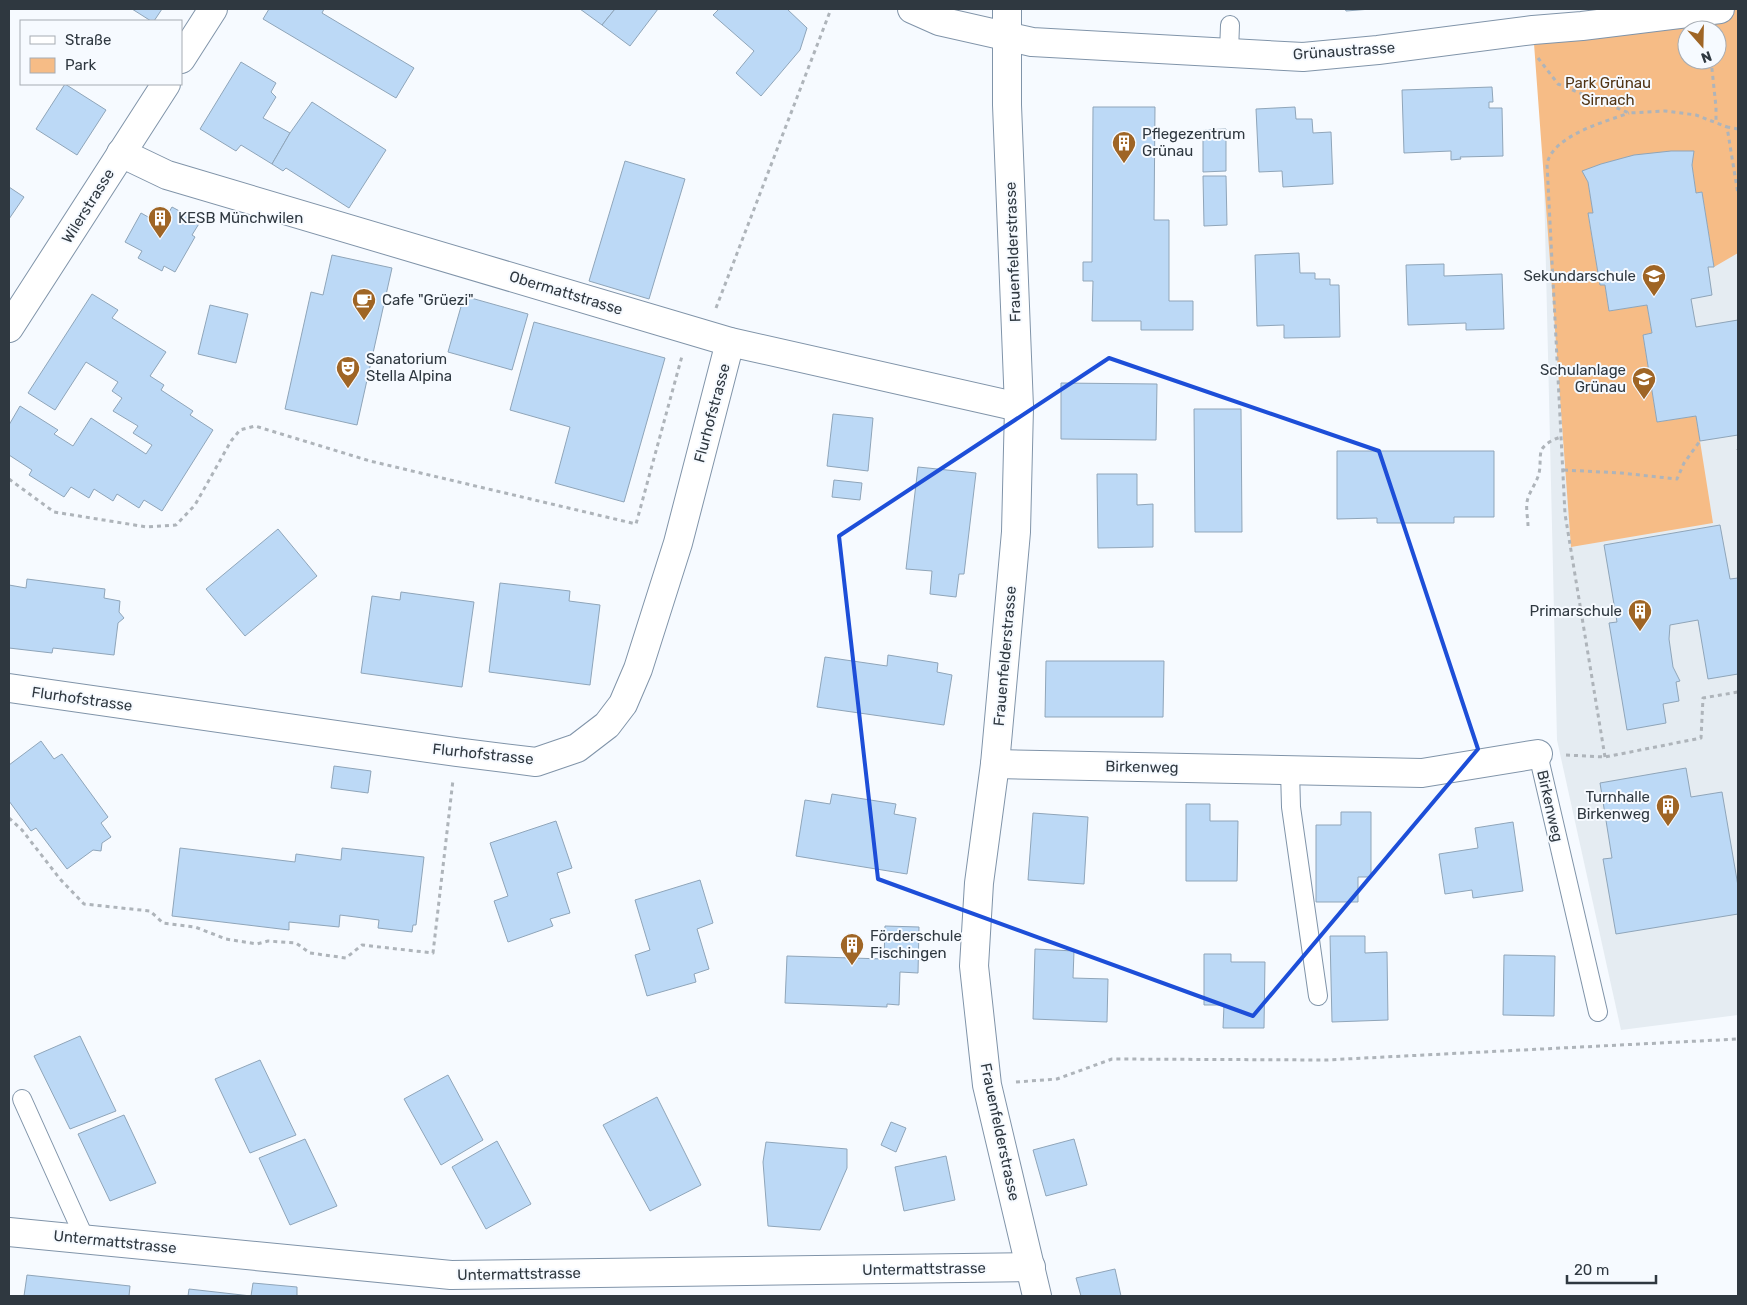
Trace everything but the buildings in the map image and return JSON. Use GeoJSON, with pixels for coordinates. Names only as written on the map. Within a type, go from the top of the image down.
{"type":"FeatureCollection","features":[{"type":"Feature","properties":{"kind":"street"},"geometry":{"type":"LineString","coordinates":[[182,57],[213,9]]}},
{"type":"Feature","properties":{"kind":"street","name":"Grünaustrasse"},"geometry":{"type":"LineString","coordinates":[[912,9],[939,21],[1032,42],[1230,39],[1304,56],[1378,50],[1720,9]]}},
{"type":"Feature","properties":{"kind":"street","name":"Frauenfelderstrasse"},"geometry":{"type":"LineString","coordinates":[[1007,9],[1007,105],[1019,407],[1016,532],[995,764],[979,883],[974,966],[987,1085],[1037,1296]]}},
{"type":"Feature","properties":{"kind":"street","name":"Wilerstrasse"},"geometry":{"type":"LineString","coordinates":[[9,328],[165,85]]}},
{"type":"Feature","properties":{"kind":"street","name":"Obermattstrasse"},"geometry":{"type":"LineString","coordinates":[[121,153],[167,175],[709,335],[1019,407]]}},
{"type":"Feature","properties":{"kind":"street","name":"Flurhofstrasse"},"geometry":{"type":"LineString","coordinates":[[9,688],[536,762],[577,748],[608,725],[622,704],[638,670],[678,543],[709,335]]}},
{"type":"Feature","properties":{"kind":"street","name":"Birkenweg"},"geometry":{"type":"LineString","coordinates":[[995,764],[1422,773],[1538,754]]}},
{"type":"Feature","properties":{"kind":"street","name":"Untermattstrasse"},"geometry":{"type":"LineString","coordinates":[[9,1232],[451,1275],[1031,1267]]}},
{"type":"Feature","properties":{"kind":"lane","name":"Birkenweg"},"geometry":{"type":"LineString","coordinates":[[1538,754],[1598,1012]]}},
{"type":"Feature","properties":{"kind":"lane"},"geometry":{"type":"LineString","coordinates":[[1290,770],[1291,807],[1318,996]]}},
{"type":"Feature","properties":{"kind":"lane"},"geometry":{"type":"LineString","coordinates":[[22,1099],[85,1239]]}},
{"type":"Feature","properties":{"kind":"path"},"geometry":{"type":"LineString","coordinates":[[9,479],[54,512],[147,528],[176,525],[195,505],[231,441],[240,430],[255,426],[370,461],[636,524],[831,9]]}},
{"type":"Feature","properties":{"kind":"path"},"geometry":{"type":"LineString","coordinates":[[1535,55],[1558,84],[1629,113]]}},
{"type":"Feature","properties":{"kind":"path"},"geometry":{"type":"LineString","coordinates":[[1712,70],[1716,123]]}},
{"type":"Feature","properties":{"kind":"path"},"geometry":{"type":"LineString","coordinates":[[1605,756],[1565,514],[1547,164],[1549,156],[1574,135],[1629,113],[1665,111],[1696,116],[1738,129]]}},
{"type":"Feature","properties":{"kind":"path"},"geometry":{"type":"LineString","coordinates":[[1727,127],[1738,194]]}},
{"type":"Feature","properties":{"kind":"path"},"geometry":{"type":"LineString","coordinates":[[1528,526],[1527,499],[1540,472],[1540,453],[1552,440],[1561,436]]}},
{"type":"Feature","properties":{"kind":"path"},"geometry":{"type":"LineString","coordinates":[[1564,470],[1677,479],[1684,463],[1700,441]]}},
{"type":"Feature","properties":{"kind":"path"},"geometry":{"type":"LineString","coordinates":[[1538,754],[1605,756],[1701,738],[1702,698],[1738,692]]}},
{"type":"Feature","properties":{"kind":"path"},"geometry":{"type":"LineString","coordinates":[[9,818],[22,830],[60,879],[84,904],[150,911],[163,923],[195,927],[242,942],[257,944],[268,940],[296,943],[310,953],[326,957],[346,958],[362,945],[433,953],[456,752]]}},
{"type":"Feature","properties":{"kind":"path"},"geometry":{"type":"LineString","coordinates":[[987,1085],[1057,1079],[1112,1059],[1326,1060],[1738,1039]]}},
{"type":"Feature","properties":{"kind":"highlighted area"},"geometry":{"type":"Polygon","coordinates":[[[1109,358],[1379,451],[1478,749],[1253,1016],[878,879],[839,536],[1109,358]]]}},
{"type":"Feature","properties":{"kind":"shaded area","name":"Schulanlage Grünau"},"geometry":{"type":"Polygon","coordinates":[[[1738,29],[1738,1015],[1621,1030],[1557,740],[1541,56],[1677,59],[1677,70],[1727,70],[1727,45],[1738,29]]]}},
{"type":"Feature","properties":{"kind":"green space","name":"Park Grünau Sirnach"},"geometry":{"type":"Polygon","coordinates":[[[1720,9],[1738,9],[1738,253],[1714,267],[1702,192],[1696,193],[1692,165],[1693,151],[1637,156],[1583,171],[1588,182],[1593,213],[1588,214],[1600,285],[1605,285],[1609,311],[1647,305],[1652,333],[1643,335],[1657,422],[1696,416],[1713,523],[1571,547],[1533,30],[1720,9]]]}},
{"type":"Feature","properties":{"kind":"place","name":"Pflegezentrum Grünau"},"geometry":{"type":"Point","coordinates":[1124,164]}},
{"type":"Feature","properties":{"kind":"place","name":"KESB Münchwilen"},"geometry":{"type":"Point","coordinates":[160,239]}},
{"type":"Feature","properties":{"kind":"place","name":"Sekundarschule"},"geometry":{"type":"Point","coordinates":[1654,297]}},
{"type":"Feature","properties":{"kind":"place","name":"Cafe \"Grüezi\""},"geometry":{"type":"Point","coordinates":[364,321]}},
{"type":"Feature","properties":{"kind":"place","name":"Sanatorium Stella Alpina"},"geometry":{"type":"Point","coordinates":[348,389]}},
{"type":"Feature","properties":{"kind":"place","name":"Schulanlage Grünau"},"geometry":{"type":"Point","coordinates":[1644,400]}},
{"type":"Feature","properties":{"kind":"place","name":"Primarschule"},"geometry":{"type":"Point","coordinates":[1640,632]}},
{"type":"Feature","properties":{"kind":"place","name":"Turnhalle Birkenweg"},"geometry":{"type":"Point","coordinates":[1668,827]}},
{"type":"Feature","properties":{"kind":"place","name":"Förderschule Fischingen"},"geometry":{"type":"Point","coordinates":[852,966]}}]}
